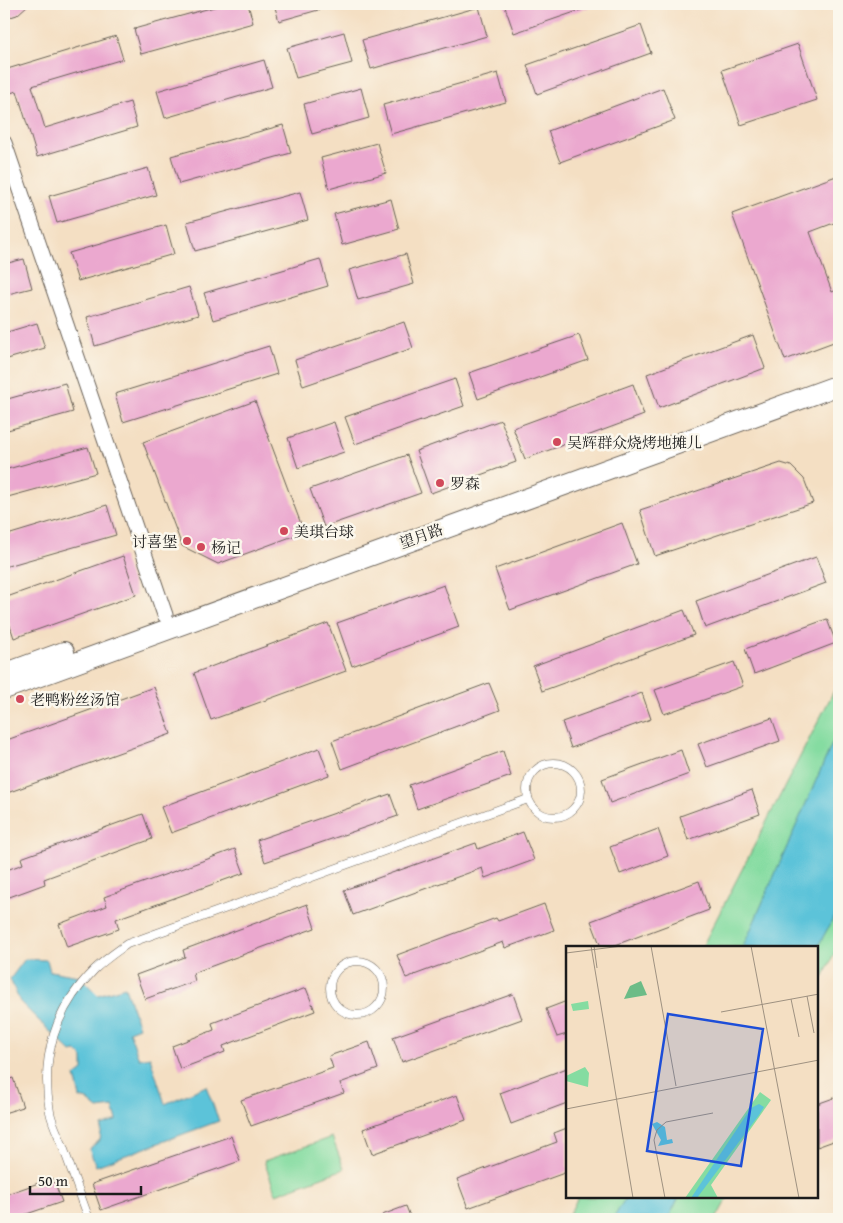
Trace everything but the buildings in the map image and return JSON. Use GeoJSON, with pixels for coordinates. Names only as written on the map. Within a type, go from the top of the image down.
{"type":"FeatureCollection","features":[{"type":"Feature","properties":{"kind":"street"},"geometry":{"type":"LineString","coordinates":[[4,143],[165,616]]}},
{"type":"Feature","properties":{"kind":"street","name":"望月路"},"geometry":{"type":"LineString","coordinates":[[4,674],[839,371]]}},
{"type":"Feature","properties":{"kind":"street","name":"望月路"},"geometry":{"type":"LineString","coordinates":[[4,689],[839,385]]}},
{"type":"Feature","properties":{"kind":"lane"},"geometry":{"type":"LineString","coordinates":[[558,762],[572,768],[580,780],[582,794],[576,807],[564,816],[549,817],[536,811],[528,800],[526,785],[532,772],[544,763],[558,762]]}},
{"type":"Feature","properties":{"kind":"lane"},"geometry":{"type":"LineString","coordinates":[[90,1219],[50,1113],[46,1071],[50,1046],[58,1024],[81,984],[96,968],[127,944],[528,800]]}},
{"type":"Feature","properties":{"kind":"lane"},"geometry":{"type":"LineString","coordinates":[[356,961],[372,966],[383,979],[383,996],[379,1004],[365,1014],[356,1016],[347,1014],[339,1009],[330,993],[330,983],[333,975],[347,963],[356,961]]}},
{"type":"Feature","properties":{"kind":"green space"},"geometry":{"type":"Polygon","coordinates":[[[839,681],[839,944],[818,988],[818,946],[703,946],[839,681]]]}},
{"type":"Feature","properties":{"kind":"green space"},"geometry":{"type":"Polygon","coordinates":[[[332,1137],[344,1169],[276,1194],[264,1161],[332,1137]]]}},
{"type":"Feature","properties":{"kind":"green space"},"geometry":{"type":"Polygon","coordinates":[[[578,1198],[727,1198],[716,1219],[567,1219],[578,1198]]]}},
{"type":"Feature","properties":{"kind":"water"},"geometry":{"type":"Polygon","coordinates":[[[839,728],[839,908],[818,946],[743,946],[839,728]]]}},
{"type":"Feature","properties":{"kind":"water"},"geometry":{"type":"Polygon","coordinates":[[[25,959],[47,960],[50,971],[79,976],[98,995],[125,987],[139,1027],[129,1031],[139,1059],[150,1057],[165,1104],[206,1086],[219,1121],[96,1166],[89,1149],[100,1140],[102,1126],[117,1120],[113,1107],[98,1109],[87,1100],[80,1098],[75,1076],[83,1070],[83,1058],[76,1051],[71,1052],[20,1002],[10,979],[25,959]]]}},
{"type":"Feature","properties":{"kind":"water"},"geometry":{"type":"Polygon","coordinates":[[[625,1198],[678,1198],[668,1219],[613,1219],[625,1198]]]}},
{"type":"Feature","properties":{"kind":"place","name":"吴辉群众烧烤地摊儿"},"geometry":{"type":"Point","coordinates":[557,442]}},
{"type":"Feature","properties":{"kind":"place","name":"罗森"},"geometry":{"type":"Point","coordinates":[440,483]}},
{"type":"Feature","properties":{"kind":"place","name":"美琪台球"},"geometry":{"type":"Point","coordinates":[284,531]}},
{"type":"Feature","properties":{"kind":"place","name":"讨喜堡"},"geometry":{"type":"Point","coordinates":[187,541]}},
{"type":"Feature","properties":{"kind":"place","name":"杨记"},"geometry":{"type":"Point","coordinates":[201,547]}},
{"type":"Feature","properties":{"kind":"place","name":"老鸭粉丝汤馆"},"geometry":{"type":"Point","coordinates":[20,699]}}]}
